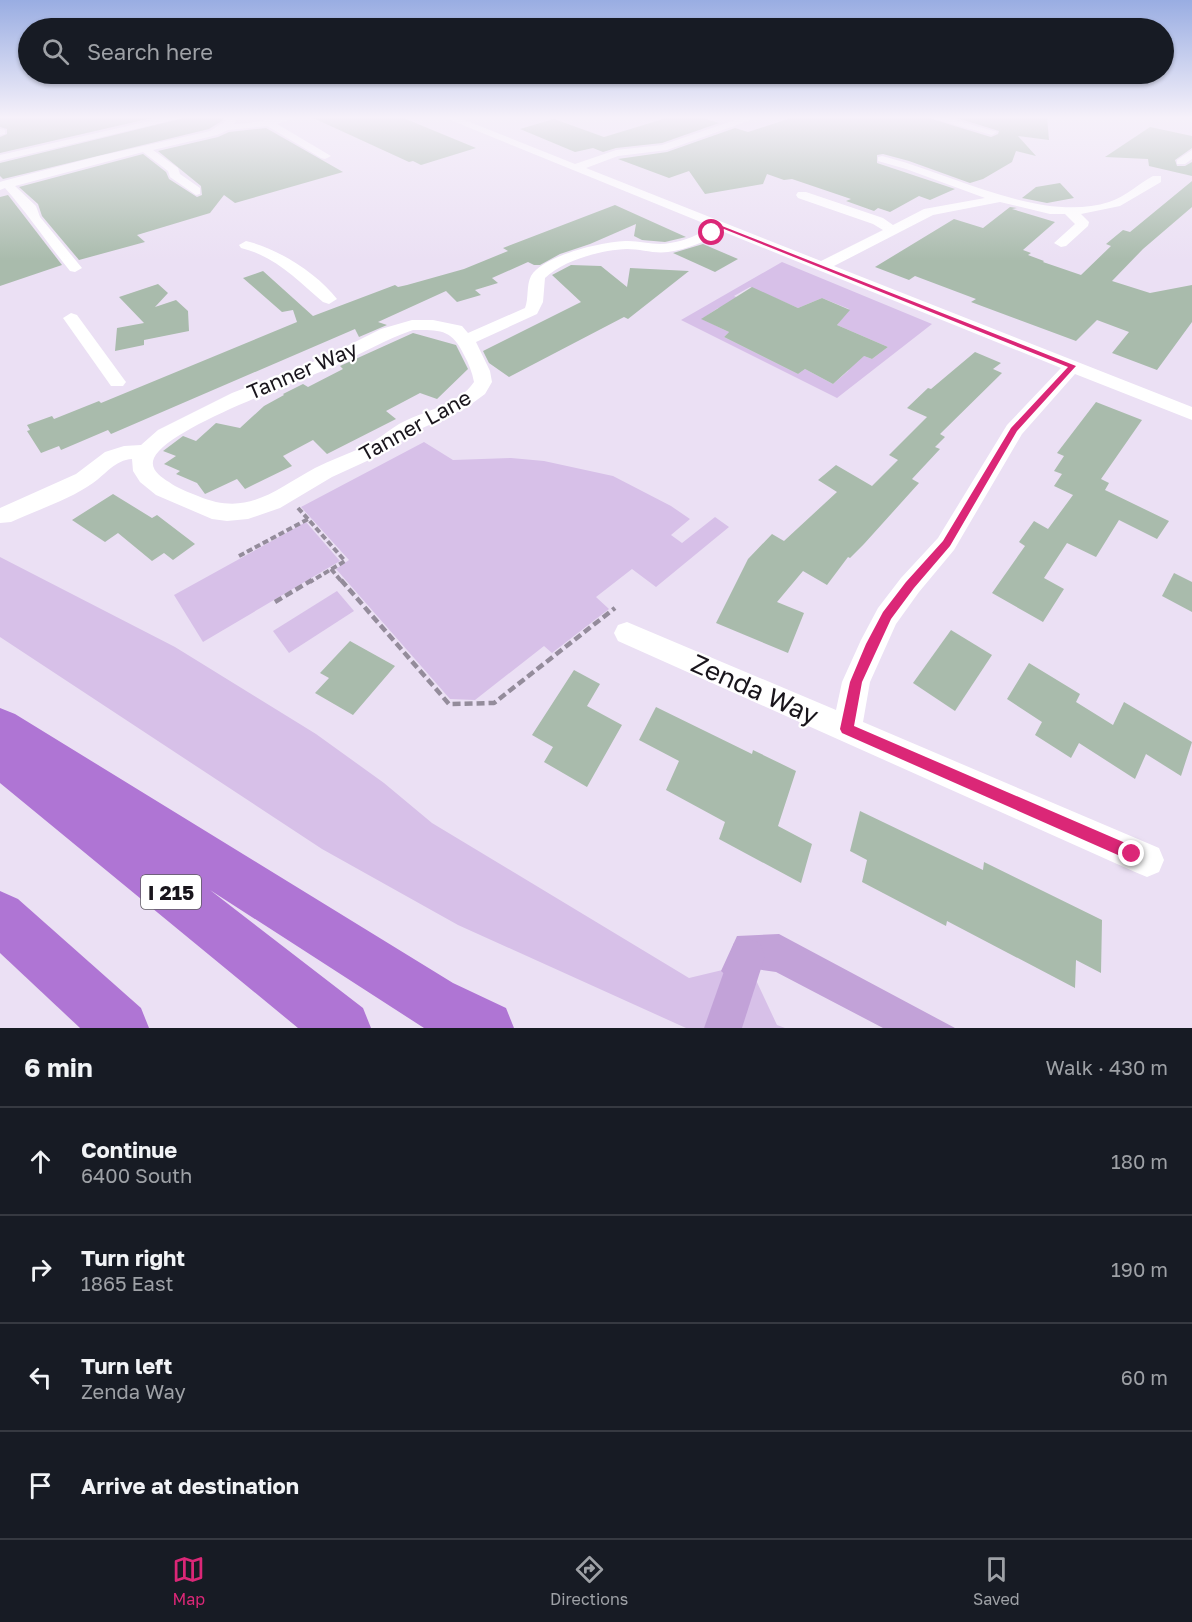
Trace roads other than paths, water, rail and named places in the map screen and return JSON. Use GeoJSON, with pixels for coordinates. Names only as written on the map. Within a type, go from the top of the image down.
{"type":"FeatureCollection","features":[{"type":"Feature","properties":{"kind":"highway"},"geometry":{"type":"LineString","coordinates":[[0,728],[433,1004],[486,1028]]}},
{"type":"Feature","properties":{"kind":"highway","name":"I 215"},"geometry":{"type":"LineString","coordinates":[[0,755],[343,1028]]}},
{"type":"Feature","properties":{"kind":"highway"},"geometry":{"type":"LineString","coordinates":[[0,917],[121,1028]]}},
{"type":"Feature","properties":{"kind":"street"},"geometry":{"type":"LineString","coordinates":[[4,185],[82,165]]}},
{"type":"Feature","properties":{"kind":"street"},"geometry":{"type":"LineString","coordinates":[[167,165],[174,170],[174,175],[196,191]]}},
{"type":"Feature","properties":{"kind":"street"},"geometry":{"type":"LineString","coordinates":[[566,165],[1072,366],[1188,406]]}},
{"type":"Feature","properties":{"kind":"street"},"geometry":{"type":"LineString","coordinates":[[574,168],[582,165]]}},
{"type":"Feature","properties":{"kind":"street"},"geometry":{"type":"LineString","coordinates":[[905,165],[925,170],[1026,208],[1068,210],[1108,206],[1123,201],[1157,179]]}},
{"type":"Feature","properties":{"kind":"street"},"geometry":{"type":"LineString","coordinates":[[4,185],[31,209],[34,218],[75,268]]}},
{"type":"Feature","properties":{"kind":"street"},"geometry":{"type":"LineString","coordinates":[[802,195],[878,221],[893,231]]}},
{"type":"Feature","properties":{"kind":"street"},"geometry":{"type":"LineString","coordinates":[[822,266],[929,212],[998,199]]}},
{"type":"Feature","properties":{"kind":"street"},"geometry":{"type":"LineString","coordinates":[[1061,243],[1082,226],[1082,222],[1068,210]]}},
{"type":"Feature","properties":{"kind":"street"},"geometry":{"type":"LineString","coordinates":[[466,340],[531,311],[536,304],[536,279],[542,272],[556,264],[617,245],[656,249],[672,248],[702,238],[724,227]]}},
{"type":"Feature","properties":{"kind":"street"},"geometry":{"type":"LineString","coordinates":[[246,245],[263,248],[279,257],[329,300]]}},
{"type":"Feature","properties":{"kind":"street"},"geometry":{"type":"LineString","coordinates":[[71,318],[117,382]]}},
{"type":"Feature","properties":{"kind":"street","name":"Tanner Way"},"geometry":{"type":"LineString","coordinates":[[146,452],[165,435],[232,400],[329,362],[399,328],[418,324],[433,325],[456,330],[466,340]]}},
{"type":"Feature","properties":{"kind":"street","name":"Tanner Lane"},"geometry":{"type":"LineString","coordinates":[[146,452],[142,461],[144,471],[164,489],[213,511],[227,513],[255,509],[382,445],[409,427],[444,412],[472,395],[481,386],[483,378],[466,340]]}},
{"type":"Feature","properties":{"kind":"street"},"geometry":{"type":"LineString","coordinates":[[847,729],[856,682],[887,616],[910,585],[946,544],[1014,430],[1072,366]]}},
{"type":"Feature","properties":{"kind":"street"},"geometry":{"type":"LineString","coordinates":[[3,516],[84,480],[112,457],[124,453],[146,452]]}},
{"type":"Feature","properties":{"kind":"street","name":"Zenda Way"},"geometry":{"type":"LineString","coordinates":[[621,620],[847,729],[1146,860]]}},
{"type":"Feature","properties":{"kind":"waterway"},"geometry":{"type":"LineString","coordinates":[[723,1028],[747,956]]}}]}
